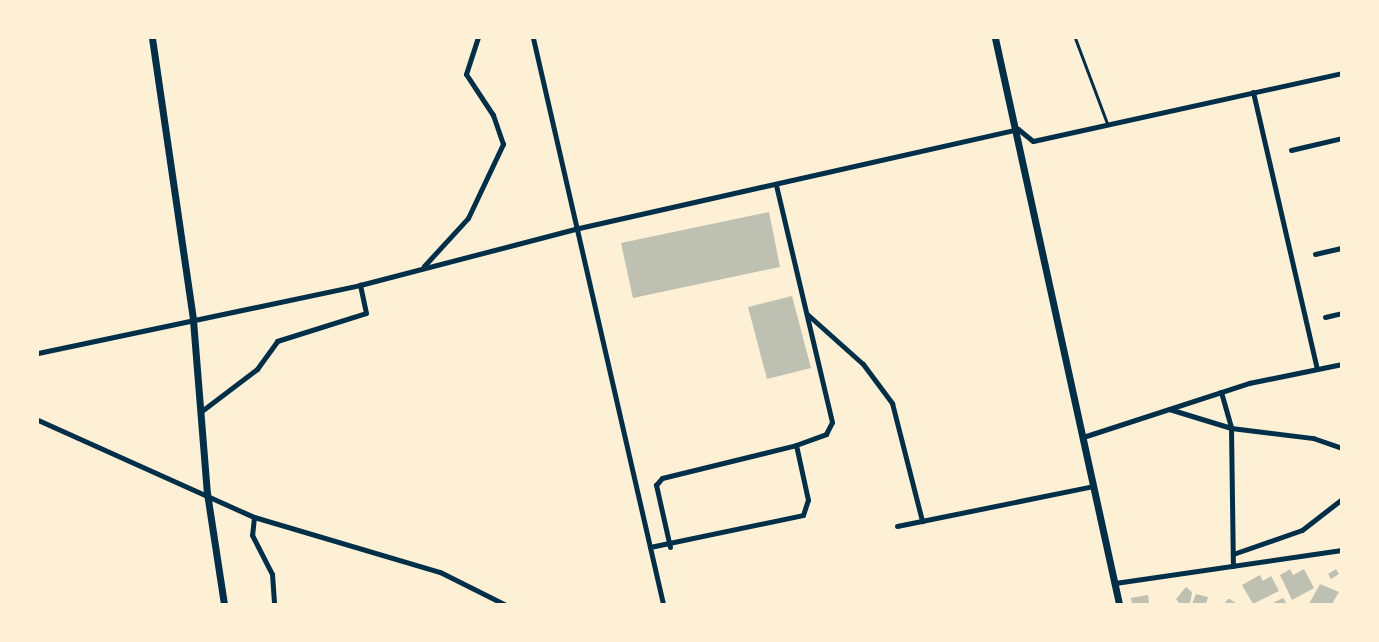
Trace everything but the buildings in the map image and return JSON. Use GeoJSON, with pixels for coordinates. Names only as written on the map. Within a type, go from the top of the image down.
{"type":"FeatureCollection","features":[{"type":"Feature","properties":{"kind":"street"},"geometry":{"type":"LineString","coordinates":[[152,38],[193,320],[203,410],[207,493],[224,604]]}},
{"type":"Feature","properties":{"kind":"street"},"geometry":{"type":"LineString","coordinates":[[423,267],[468,218],[503,144],[493,115],[466,74],[478,38]]}},
{"type":"Feature","properties":{"kind":"street"},"geometry":{"type":"LineString","coordinates":[[533,38],[579,228],[663,604]]}},
{"type":"Feature","properties":{"kind":"street"},"geometry":{"type":"LineString","coordinates":[[995,38],[1018,129],[1119,604]]}},
{"type":"Feature","properties":{"kind":"street"},"geometry":{"type":"LineString","coordinates":[[1018,129],[1033,141],[1341,73]]}},
{"type":"Feature","properties":{"kind":"street"},"geometry":{"type":"LineString","coordinates":[[1253,92],[1317,369]]}},
{"type":"Feature","properties":{"kind":"street"},"geometry":{"type":"LineString","coordinates":[[38,353],[360,285],[579,228],[1018,129]]}},
{"type":"Feature","properties":{"kind":"street"},"geometry":{"type":"LineString","coordinates":[[1291,150],[1341,138]]}},
{"type":"Feature","properties":{"kind":"street"},"geometry":{"type":"LineString","coordinates":[[670,547],[656,484],[662,478],[796,445],[826,434],[832,422],[776,184]]}},
{"type":"Feature","properties":{"kind":"street"},"geometry":{"type":"LineString","coordinates":[[1315,254],[1341,248]]}},
{"type":"Feature","properties":{"kind":"street"},"geometry":{"type":"LineString","coordinates":[[203,410],[257,369],[277,341],[366,313],[360,285]]}},
{"type":"Feature","properties":{"kind":"street"},"geometry":{"type":"LineString","coordinates":[[806,313],[863,364],[892,403],[922,521]]}},
{"type":"Feature","properties":{"kind":"street"},"geometry":{"type":"LineString","coordinates":[[1325,317],[1341,313]]}},
{"type":"Feature","properties":{"kind":"street"},"geometry":{"type":"LineString","coordinates":[[1083,437],[1221,392],[1341,364]]}},
{"type":"Feature","properties":{"kind":"street"},"geometry":{"type":"LineString","coordinates":[[1221,392],[1231,428],[1233,566]]}},
{"type":"Feature","properties":{"kind":"street"},"geometry":{"type":"LineString","coordinates":[[1169,409],[1231,428],[1313,438],[1341,448]]}},
{"type":"Feature","properties":{"kind":"street"},"geometry":{"type":"LineString","coordinates":[[38,420],[207,493],[254,517],[440,572],[504,604]]}},
{"type":"Feature","properties":{"kind":"street"},"geometry":{"type":"LineString","coordinates":[[650,547],[670,547],[803,515],[808,500],[796,445]]}},
{"type":"Feature","properties":{"kind":"street"},"geometry":{"type":"LineString","coordinates":[[897,526],[1093,486]]}},
{"type":"Feature","properties":{"kind":"street"},"geometry":{"type":"LineString","coordinates":[[1233,554],[1302,530],[1341,500]]}},
{"type":"Feature","properties":{"kind":"street"},"geometry":{"type":"LineString","coordinates":[[254,517],[252,535],[272,574],[274,604]]}},
{"type":"Feature","properties":{"kind":"street"},"geometry":{"type":"LineString","coordinates":[[1115,583],[1341,550]]}},
{"type":"Feature","properties":{"kind":"lane"},"geometry":{"type":"LineString","coordinates":[[1075,38],[1107,123]]}}]}
